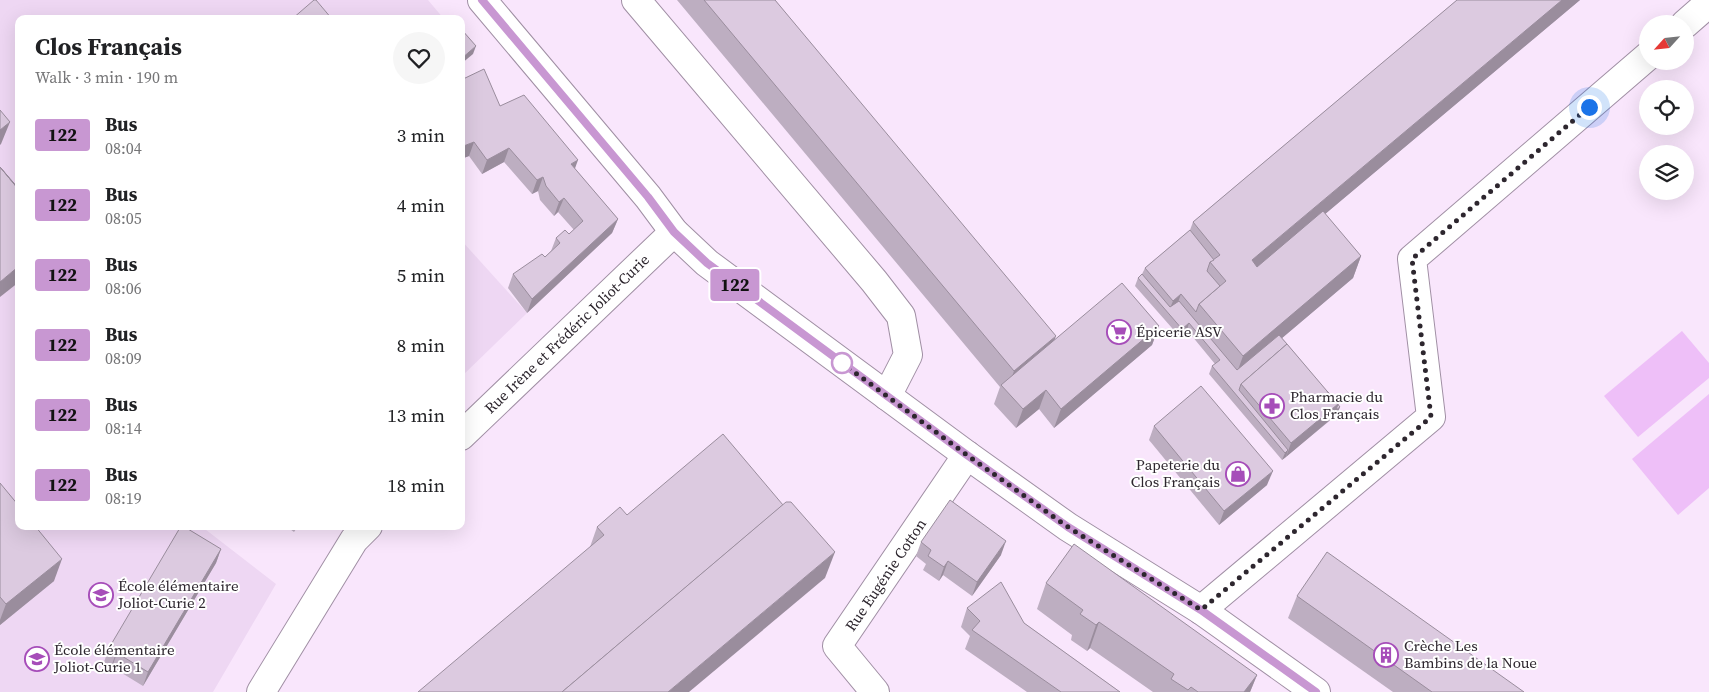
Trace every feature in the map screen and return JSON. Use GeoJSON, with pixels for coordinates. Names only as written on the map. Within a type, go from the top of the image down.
{"type":"FeatureCollection","features":[{"type":"Feature","properties":{"kind":"street"},"geometry":{"type":"LineString","coordinates":[[482,0],[648,197],[674,232],[707,263],[967,455],[1068,527],[1201,610],[1316,692]]}},
{"type":"Feature","properties":{"kind":"street"},"geometry":{"type":"LineString","coordinates":[[636,0],[868,273],[901,316],[908,355],[887,396]]}},
{"type":"Feature","properties":{"kind":"street"},"geometry":{"type":"LineString","coordinates":[[1694,16],[1709,3]]}},
{"type":"Feature","properties":{"kind":"street"},"geometry":{"type":"LineString","coordinates":[[1201,610],[1431,417],[1412,259],[1639,64]]}},
{"type":"Feature","properties":{"kind":"street","name":"Rue Irène et Frédéric Joliot-Curie"},"geometry":{"type":"LineString","coordinates":[[465,432],[674,232]]}},
{"type":"Feature","properties":{"kind":"street","name":"Rue Eugénie Cotton"},"geometry":{"type":"LineString","coordinates":[[875,692],[838,646],[967,455]]}},
{"type":"Feature","properties":{"kind":"street"},"geometry":{"type":"LineString","coordinates":[[261,692],[354,540],[364,530]]}},
{"type":"Feature","properties":{"kind":"shaded area"},"geometry":{"type":"Polygon","coordinates":[[[0,0],[428,0],[441,15],[15,15],[15,530],[206,530],[276,584],[213,692],[0,692],[0,0]]]}},
{"type":"Feature","properties":{"kind":"shaded area"},"geometry":{"type":"Polygon","coordinates":[[[465,244],[527,313],[465,373],[465,244]]]}},
{"type":"Feature","properties":{"kind":"shaded area"},"geometry":{"type":"Polygon","coordinates":[[[1682,331],[1709,363],[1709,378],[1638,437],[1604,396],[1682,331]]]}},
{"type":"Feature","properties":{"kind":"shaded area"},"geometry":{"type":"Polygon","coordinates":[[[1709,394],[1709,488],[1678,515],[1632,459],[1709,394]]]}},
{"type":"Feature","properties":{"kind":"building"},"geometry":{"type":"Polygon","coordinates":[[[316,0],[329,15],[297,15],[316,0]]]}},
{"type":"Feature","properties":{"kind":"building"},"geometry":{"type":"Polygon","coordinates":[[[704,0],[775,0],[1056,336],[1014,371],[704,0]]]}},
{"type":"Feature","properties":{"kind":"building"},"geometry":{"type":"Polygon","coordinates":[[[1457,0],[1562,0],[1252,260],[1257,267],[1323,211],[1361,256],[1243,356],[1199,304],[1226,281],[1210,262],[1220,255],[1193,222],[1457,0]]]}},
{"type":"Feature","properties":{"kind":"building"},"geometry":{"type":"Polygon","coordinates":[[[465,33],[476,46],[465,56],[465,33]]]}},
{"type":"Feature","properties":{"kind":"building"},"geometry":{"type":"Polygon","coordinates":[[[484,69],[500,106],[524,95],[578,160],[571,164],[618,219],[532,299],[513,274],[542,254],[545,257],[560,243],[556,238],[565,230],[569,234],[583,221],[564,198],[559,202],[546,186],[543,177],[537,180],[509,148],[487,160],[474,142],[465,145],[465,78],[484,69]]]}},
{"type":"Feature","properties":{"kind":"building"},"geometry":{"type":"Polygon","coordinates":[[[0,110],[10,122],[0,130],[0,110]]]}},
{"type":"Feature","properties":{"kind":"building"},"geometry":{"type":"Polygon","coordinates":[[[0,167],[15,185],[15,269],[0,282],[0,167]]]}},
{"type":"Feature","properties":{"kind":"building"},"geometry":{"type":"Polygon","coordinates":[[[1190,230],[1214,260],[1210,262],[1207,271],[1220,286],[1199,304],[1196,312],[1181,294],[1173,301],[1145,268],[1190,230]]]}},
{"type":"Feature","properties":{"kind":"building"},"geometry":{"type":"Polygon","coordinates":[[[1142,274],[1170,307],[1179,301],[1237,370],[1279,335],[1287,344],[1241,384],[1239,390],[1288,450],[1285,453],[1212,366],[1220,360],[1189,323],[1182,329],[1138,278],[1142,274]]]}},
{"type":"Feature","properties":{"kind":"building"},"geometry":{"type":"Polygon","coordinates":[[[1122,283],[1159,326],[1061,409],[1046,390],[1023,409],[1001,385],[1122,283]]]}},
{"type":"Feature","properties":{"kind":"building"},"geometry":{"type":"Polygon","coordinates":[[[1287,344],[1338,404],[1291,443],[1241,384],[1287,344]]]}},
{"type":"Feature","properties":{"kind":"building"},"geometry":{"type":"Polygon","coordinates":[[[1201,386],[1273,471],[1224,511],[1154,426],[1201,386]]]}},
{"type":"Feature","properties":{"kind":"building"},"geometry":{"type":"Polygon","coordinates":[[[723,434],[783,505],[562,692],[418,692],[604,535],[597,527],[620,507],[627,515],[723,434]]]}},
{"type":"Feature","properties":{"kind":"building"},"geometry":{"type":"Polygon","coordinates":[[[0,483],[15,501],[15,530],[38,530],[62,559],[6,604],[0,597],[0,483]]]}},
{"type":"Feature","properties":{"kind":"building"},"geometry":{"type":"Polygon","coordinates":[[[950,500],[1006,541],[977,582],[948,561],[944,567],[928,556],[931,550],[921,542],[950,500]]]}},
{"type":"Feature","properties":{"kind":"building"},"geometry":{"type":"Polygon","coordinates":[[[786,502],[791,502],[835,552],[668,692],[562,692],[786,502]]]}},
{"type":"Feature","properties":{"kind":"building"},"geometry":{"type":"Polygon","coordinates":[[[179,530],[190,530],[221,549],[148,672],[117,653],[115,656],[110,653],[113,650],[109,648],[179,530]]]}},
{"type":"Feature","properties":{"kind":"building"},"geometry":{"type":"Polygon","coordinates":[[[1074,544],[1257,675],[1244,692],[1198,692],[1191,687],[1188,690],[1171,679],[1174,674],[1099,622],[1096,625],[1080,614],[1083,610],[1046,583],[1074,544]]]}},
{"type":"Feature","properties":{"kind":"building"},"geometry":{"type":"Polygon","coordinates":[[[1327,552],[1524,692],[1432,692],[1297,596],[1327,552]]]}},
{"type":"Feature","properties":{"kind":"building"},"geometry":{"type":"Polygon","coordinates":[[[1001,582],[1024,623],[1120,692],[1061,692],[972,630],[980,621],[967,608],[1001,582]]]}},
{"type":"Feature","properties":{"kind":"bus line","name":"122"},"geometry":{"type":"LineString","coordinates":[[482,0],[648,197],[674,232],[707,263],[793,328],[1068,527],[1201,610],[1316,692]]}},
{"type":"Feature","properties":{"kind":"place","name":"Épicerie ASV"},"geometry":{"type":"Point","coordinates":[1119,332]}},
{"type":"Feature","properties":{"kind":"place","name":"Pharmacie du Clos Français"},"geometry":{"type":"Point","coordinates":[1272,406]}},
{"type":"Feature","properties":{"kind":"place","name":"Papeterie du Clos Français"},"geometry":{"type":"Point","coordinates":[1238,474]}},
{"type":"Feature","properties":{"kind":"place","name":"École élémentaire Joliot-Curie 2"},"geometry":{"type":"Point","coordinates":[101,595]}},
{"type":"Feature","properties":{"kind":"place","name":"Crèche Les Bambins de la Noue"},"geometry":{"type":"Point","coordinates":[1386,655]}},
{"type":"Feature","properties":{"kind":"place","name":"École élémentaire Joliot-Curie 1"},"geometry":{"type":"Point","coordinates":[37,659]}},
{"type":"Feature","properties":{"kind":"route"},"geometry":{"type":"LineString","coordinates":[[842,363],[1068,527],[1201,610],[1431,417],[1412,259],[1589,107]]}}]}
